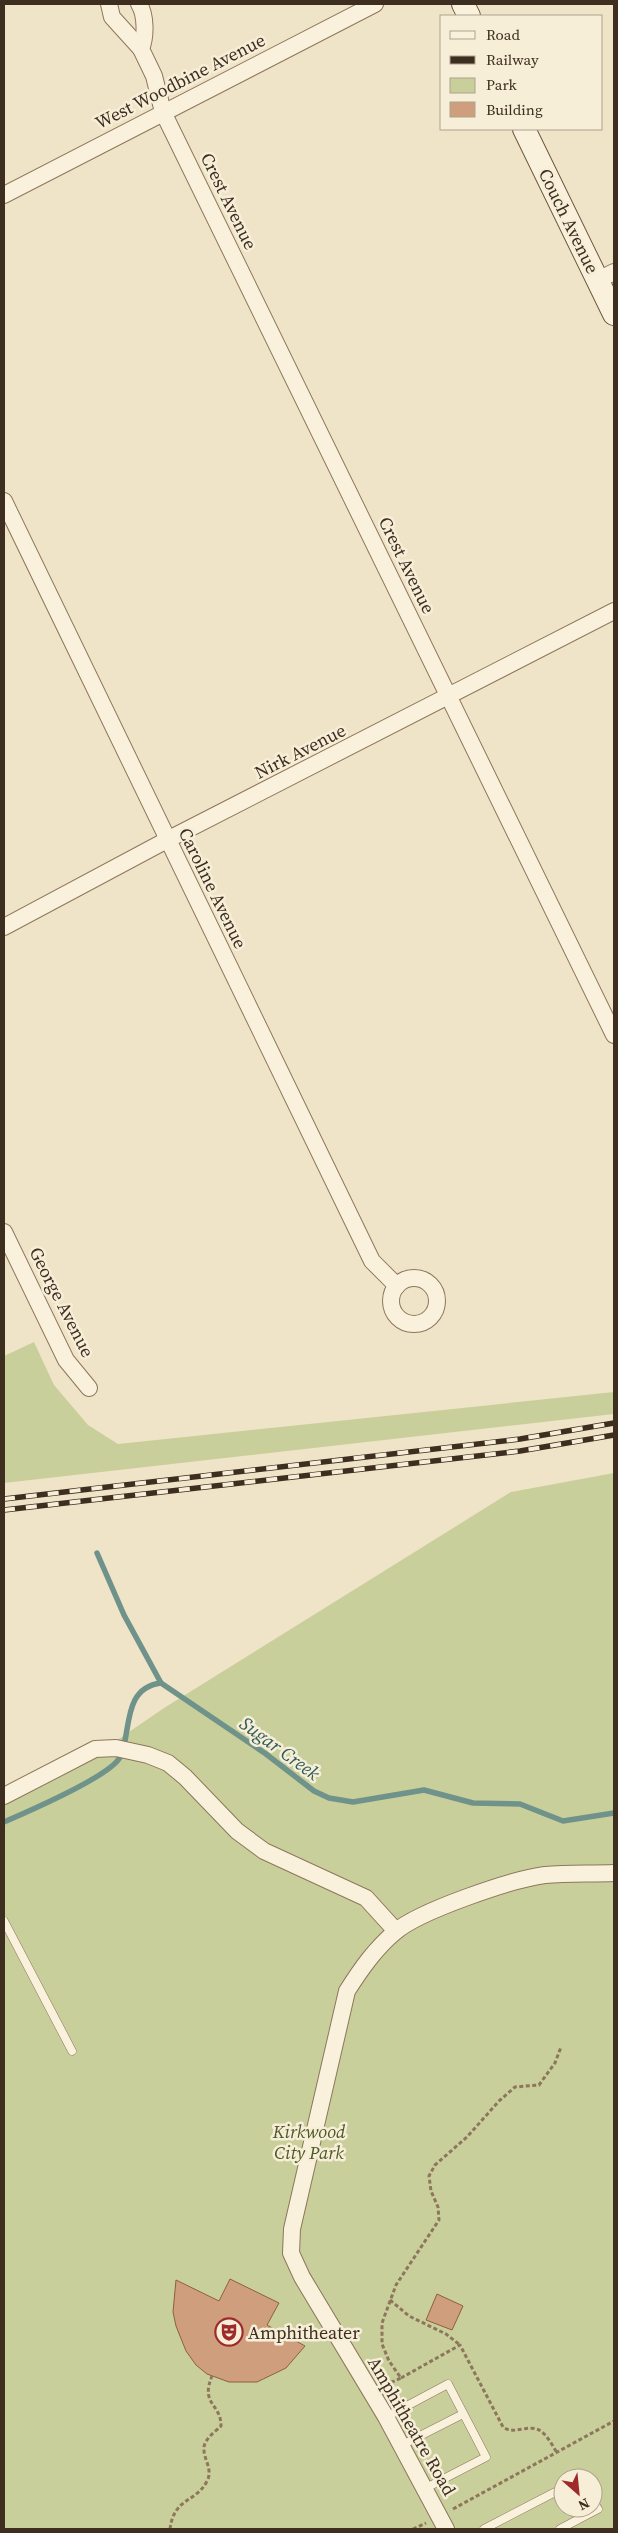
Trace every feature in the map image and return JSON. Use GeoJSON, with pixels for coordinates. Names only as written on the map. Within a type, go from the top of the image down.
{"type":"FeatureCollection","features":[{"type":"Feature","properties":{"kind":"street"},"geometry":{"type":"LineString","coordinates":[[109,4],[112,17],[141,48]]}},
{"type":"Feature","properties":{"kind":"street"},"geometry":{"type":"LineString","coordinates":[[139,4],[142,9],[144,38],[141,48]]}},
{"type":"Feature","properties":{"kind":"street","name":"West Woodbine Avenue"},"geometry":{"type":"LineString","coordinates":[[4,195],[374,4]]}},
{"type":"Feature","properties":{"kind":"street","name":"Crest Avenue"},"geometry":{"type":"LineString","coordinates":[[141,48],[154,76],[163,112],[614,1036]]}},
{"type":"Feature","properties":{"kind":"street","name":"Couch Avenue"},"geometry":{"type":"LineString","coordinates":[[525,130],[606,276],[614,314]]}},
{"type":"Feature","properties":{"kind":"street","name":"Caroline Avenue"},"geometry":{"type":"LineString","coordinates":[[4,501],[372,1261],[397,1286]]}},
{"type":"Feature","properties":{"kind":"street","name":"Nirk Avenue"},"geometry":{"type":"LineString","coordinates":[[4,927],[167,840],[614,611]]}},
{"type":"Feature","properties":{"kind":"street","name":"George Avenue"},"geometry":{"type":"LineString","coordinates":[[4,1232],[66,1360],[89,1388]]}},
{"type":"Feature","properties":{"kind":"street"},"geometry":{"type":"LineString","coordinates":[[4,1796],[95,1749],[116,1748],[148,1755],[168,1763],[185,1777],[238,1831],[264,1851],[366,1898],[396,1930]]}},
{"type":"Feature","properties":{"kind":"street","name":"Amphitheatre Road"},"geometry":{"type":"LineString","coordinates":[[443,2522],[402,2445],[302,2277],[291,2254],[292,2230],[347,1991],[368,1958],[396,1930],[440,1908],[544,1875],[614,1873]]}},
{"type":"Feature","properties":{"kind":"lane"},"geometry":{"type":"LineString","coordinates":[[4,1921],[72,2051]]}},
{"type":"Feature","properties":{"kind":"lane"},"geometry":{"type":"LineString","coordinates":[[386,2417],[448,2384],[486,2457],[426,2488]]}},
{"type":"Feature","properties":{"kind":"lane"},"geometry":{"type":"LineString","coordinates":[[402,2445],[463,2414]]}},
{"type":"Feature","properties":{"kind":"lane"},"geometry":{"type":"LineString","coordinates":[[484,2529],[553,2493]]}},
{"type":"Feature","properties":{"kind":"lane"},"geometry":{"type":"LineString","coordinates":[[560,2529],[581,2518]]}},
{"type":"Feature","properties":{"kind":"path"},"geometry":{"type":"LineString","coordinates":[[401,2378],[389,2361],[382,2344],[382,2323],[396,2285],[415,2252],[430,2235],[438,2220],[438,2206],[431,2191],[429,2176],[436,2164],[467,2137],[499,2101],[515,2087],[539,2085],[555,2063],[561,2047]]}},
{"type":"Feature","properties":{"kind":"path"},"geometry":{"type":"LineString","coordinates":[[390,2300],[409,2316],[446,2334],[460,2345],[503,2427],[511,2430],[529,2428],[542,2432],[557,2453]]}},
{"type":"Feature","properties":{"kind":"path"},"geometry":{"type":"LineString","coordinates":[[372,2393],[460,2345]]}},
{"type":"Feature","properties":{"kind":"path"},"geometry":{"type":"LineString","coordinates":[[170,2529],[175,2510],[207,2482],[210,2474],[203,2448],[207,2439],[221,2426],[221,2417],[207,2396],[212,2376]]}},
{"type":"Feature","properties":{"kind":"path"},"geometry":{"type":"LineString","coordinates":[[413,2529],[443,2522],[614,2421]]}},
{"type":"Feature","properties":{"kind":"green space"},"geometry":{"type":"Polygon","coordinates":[[[34,1342],[54,1385],[88,1425],[118,1444],[614,1392],[614,1414],[4,1483],[4,1356],[34,1342]]]}},
{"type":"Feature","properties":{"kind":"green space","name":"Kirkwood City Park"},"geometry":{"type":"Polygon","coordinates":[[[614,1473],[614,2529],[4,2529],[4,1804],[88,1760],[164,1708],[511,1492],[614,1473]]]}},
{"type":"Feature","properties":{"kind":"building","name":"Amphitheater"},"geometry":{"type":"Polygon","coordinates":[[[230,2279],[279,2303],[267,2325],[305,2346],[286,2368],[257,2382],[229,2382],[207,2374],[196,2365],[186,2351],[176,2326],[173,2312],[176,2280],[219,2301],[230,2279]]]}},
{"type":"Feature","properties":{"kind":"building"},"geometry":{"type":"Polygon","coordinates":[[[437,2294],[463,2306],[452,2330],[426,2320],[437,2294]]]}},
{"type":"Feature","properties":{"kind":"waterway","name":"Sugar Creek"},"geometry":{"type":"LineString","coordinates":[[97,1553],[124,1615],[161,1683],[266,1754],[314,1791],[329,1798],[353,1802],[424,1790],[473,1803],[520,1804],[563,1821],[614,1813]]}},
{"type":"Feature","properties":{"kind":"waterway","name":"Sugar Creek"},"geometry":{"type":"LineString","coordinates":[[4,1822],[67,1793],[113,1765],[120,1757],[124,1747],[130,1713],[139,1693],[148,1687],[161,1683]]}},
{"type":"Feature","properties":{"kind":"railway"},"geometry":{"type":"LineString","coordinates":[[4,1499],[520,1439],[614,1423]]}},
{"type":"Feature","properties":{"kind":"railway"},"geometry":{"type":"LineString","coordinates":[[4,1510],[520,1451],[614,1435]]}},
{"type":"Feature","properties":{"kind":"place","name":"Amphitheater"},"geometry":{"type":"Point","coordinates":[229,2332]}}]}
